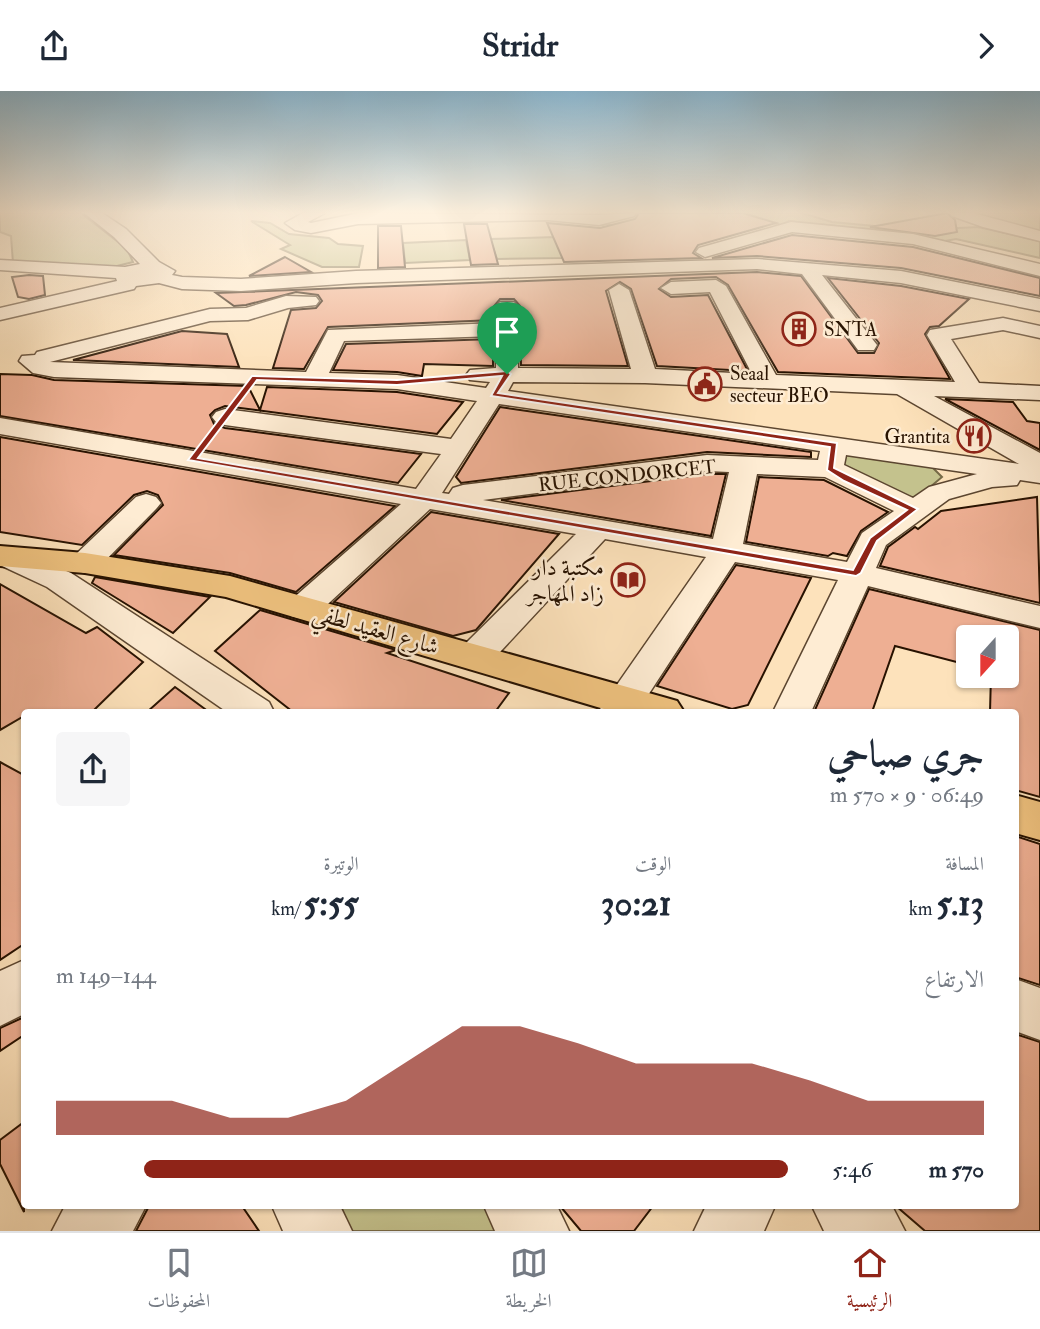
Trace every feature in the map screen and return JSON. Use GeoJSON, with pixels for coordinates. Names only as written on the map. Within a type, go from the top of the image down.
{"type":"FeatureCollection","features":[{"type":"Feature","properties":{"kind":"main road","name":"شارع العقيد لطفي"},"geometry":{"type":"LineString","coordinates":[[5,557],[85,563],[230,587],[474,657],[620,707]]}},
{"type":"Feature","properties":{"kind":"main road"},"geometry":{"type":"LineString","coordinates":[[1019,815],[1040,821]]}},
{"type":"Feature","properties":{"kind":"street"},"geometry":{"type":"LineString","coordinates":[[151,266],[156,272],[182,283],[240,285],[682,266]]}},
{"type":"Feature","properties":{"kind":"street"},"geometry":{"type":"LineString","coordinates":[[650,268],[656,266]]}},
{"type":"Feature","properties":{"kind":"street"},"geometry":{"type":"LineString","coordinates":[[773,266],[901,277],[1040,305]]}},
{"type":"Feature","properties":{"kind":"street"},"geometry":{"type":"LineString","coordinates":[[815,268],[822,266]]}},
{"type":"Feature","properties":{"kind":"street"},"geometry":{"type":"LineString","coordinates":[[815,268],[866,345]]}},
{"type":"Feature","properties":{"kind":"street"},"geometry":{"type":"LineString","coordinates":[[5,290],[156,272]]}},
{"type":"Feature","properties":{"kind":"street"},"geometry":{"type":"LineString","coordinates":[[5,290],[125,285],[129,277]]}},
{"type":"Feature","properties":{"kind":"street"},"geometry":{"type":"LineString","coordinates":[[182,283],[210,315]]}},
{"type":"Feature","properties":{"kind":"street"},"geometry":{"type":"LineString","coordinates":[[594,291],[716,286],[768,381]]}},
{"type":"Feature","properties":{"kind":"street"},"geometry":{"type":"LineString","coordinates":[[633,289],[645,376]]}},
{"type":"Feature","properties":{"kind":"street"},"geometry":{"type":"LineString","coordinates":[[5,290],[30,361],[41,368],[54,370],[500,384],[645,376],[1040,393]]}},
{"type":"Feature","properties":{"kind":"street"},"geometry":{"type":"LineString","coordinates":[[940,334],[955,325],[979,293]]}},
{"type":"Feature","properties":{"kind":"street"},"geometry":{"type":"LineString","coordinates":[[30,361],[210,315],[248,314],[286,302],[328,301]]}},
{"type":"Feature","properties":{"kind":"street"},"geometry":{"type":"LineString","coordinates":[[303,608],[424,499],[500,384],[507,306],[336,335],[314,380]]}},
{"type":"Feature","properties":{"kind":"street"},"geometry":{"type":"LineString","coordinates":[[940,334],[1003,324],[1040,332]]}},
{"type":"Feature","properties":{"kind":"street"},"geometry":{"type":"LineString","coordinates":[[940,334],[938,336],[971,389]]}},
{"type":"Feature","properties":{"kind":"street"},"geometry":{"type":"LineString","coordinates":[[192,460],[255,377]]}},
{"type":"Feature","properties":{"kind":"street"},"geometry":{"type":"LineString","coordinates":[[307,479],[397,382]]}},
{"type":"Feature","properties":{"kind":"street"},"geometry":{"type":"LineString","coordinates":[[500,384],[832,457],[991,479],[1040,478]]}},
{"type":"Feature","properties":{"kind":"street"},"geometry":{"type":"LineString","coordinates":[[900,387],[1040,464]]}},
{"type":"Feature","properties":{"kind":"street"},"geometry":{"type":"LineString","coordinates":[[225,417],[458,448]]}},
{"type":"Feature","properties":{"kind":"street"},"geometry":{"type":"LineString","coordinates":[[0,426],[856,573],[1040,617]]}},
{"type":"Feature","properties":{"kind":"street"},"geometry":{"type":"LineString","coordinates":[[832,457],[847,479],[913,509]]}},
{"type":"Feature","properties":{"kind":"street","name":"RUE CONDORCET"},"geometry":{"type":"LineString","coordinates":[[424,499],[707,463],[745,464],[832,457]]}},
{"type":"Feature","properties":{"kind":"street"},"geometry":{"type":"LineString","coordinates":[[620,707],[726,551],[745,464]]}},
{"type":"Feature","properties":{"kind":"street"},"geometry":{"type":"LineString","coordinates":[[793,709],[873,540],[962,474]]}},
{"type":"Feature","properties":{"kind":"street"},"geometry":{"type":"LineString","coordinates":[[85,563],[146,503]]}},
{"type":"Feature","properties":{"kind":"street"},"geometry":{"type":"LineString","coordinates":[[474,657],[598,529]]}},
{"type":"Feature","properties":{"kind":"street"},"geometry":{"type":"LineString","coordinates":[[5,557],[71,587],[251,709]]}},
{"type":"Feature","properties":{"kind":"street"},"geometry":{"type":"LineString","coordinates":[[0,1000],[21,987]]}},
{"type":"Feature","properties":{"kind":"street"},"geometry":{"type":"LineString","coordinates":[[1019,1006],[1040,1014]]}},
{"type":"Feature","properties":{"kind":"street"},"geometry":{"type":"LineString","coordinates":[[84,1231],[110,1209]]}},
{"type":"Feature","properties":{"kind":"street"},"geometry":{"type":"LineString","coordinates":[[305,1209],[320,1231]]}},
{"type":"Feature","properties":{"kind":"street"},"geometry":{"type":"LineString","coordinates":[[518,1209],[537,1231]]}},
{"type":"Feature","properties":{"kind":"street"},"geometry":{"type":"LineString","coordinates":[[726,1231],[742,1209]]}},
{"type":"Feature","properties":{"kind":"shaded area"},"geometry":{"type":"Polygon","coordinates":[[[74,266],[116,266],[109,268],[74,266]]]}},
{"type":"Feature","properties":{"kind":"shaded area"},"geometry":{"type":"Polygon","coordinates":[[[846,452],[931,466],[942,477],[916,499],[894,498],[839,468],[846,452]]]}},
{"type":"Feature","properties":{"kind":"shaded area"},"geometry":{"type":"Polygon","coordinates":[[[324,1209],[498,1209],[516,1231],[340,1231],[324,1209]]]}},
{"type":"Feature","properties":{"kind":"building"},"geometry":{"type":"Polygon","coordinates":[[[268,266],[301,266],[311,272],[249,276],[268,266]]]}},
{"type":"Feature","properties":{"kind":"building"},"geometry":{"type":"Polygon","coordinates":[[[378,266],[405,267],[378,268],[378,266]]]}},
{"type":"Feature","properties":{"kind":"building"},"geometry":{"type":"Polygon","coordinates":[[[879,266],[992,266],[1040,278],[1040,296],[901,268],[879,266]]]}},
{"type":"Feature","properties":{"kind":"building"},"geometry":{"type":"Polygon","coordinates":[[[757,272],[801,276],[858,353],[874,353],[879,343],[828,278],[901,286],[969,299],[939,326],[930,327],[925,334],[950,379],[778,372],[728,285],[716,277],[671,279],[659,289],[671,297],[708,295],[748,371],[657,366],[631,289],[620,282],[606,291],[628,366],[521,365],[520,306],[514,299],[500,299],[494,306],[494,320],[328,327],[304,369],[273,368],[291,310],[316,308],[322,301],[318,295],[296,292],[234,306],[216,293],[757,272]]]}},
{"type":"Feature","properties":{"kind":"building"},"geometry":{"type":"Polygon","coordinates":[[[43,276],[45,295],[29,299],[18,297],[12,277],[43,276]]]}},
{"type":"Feature","properties":{"kind":"building"},"geometry":{"type":"Polygon","coordinates":[[[182,331],[227,334],[239,367],[73,360],[182,331]]]}},
{"type":"Feature","properties":{"kind":"building"},"geometry":{"type":"Polygon","coordinates":[[[493,339],[493,366],[424,364],[422,376],[397,372],[333,370],[346,344],[493,339]]]}},
{"type":"Feature","properties":{"kind":"building"},"geometry":{"type":"Polygon","coordinates":[[[0,374],[32,375],[54,380],[248,386],[260,410],[267,387],[397,392],[463,402],[437,434],[225,406],[210,415],[214,424],[225,428],[421,454],[398,483],[0,416],[0,374]]]}},
{"type":"Feature","properties":{"kind":"building"},"geometry":{"type":"Polygon","coordinates":[[[945,399],[1013,402],[1027,421],[1040,423],[1040,450],[945,399]]]}},
{"type":"Feature","properties":{"kind":"building"},"geometry":{"type":"Polygon","coordinates":[[[500,407],[811,452],[811,457],[707,452],[461,483],[456,477],[500,407]]]}},
{"type":"Feature","properties":{"kind":"building"},"geometry":{"type":"Polygon","coordinates":[[[0,437],[395,506],[296,592],[230,573],[114,555],[163,505],[158,495],[147,491],[134,495],[82,545],[0,532],[0,437]]]}},
{"type":"Feature","properties":{"kind":"building"},"geometry":{"type":"Polygon","coordinates":[[[707,474],[726,474],[711,536],[501,500],[707,474]]]}},
{"type":"Feature","properties":{"kind":"building"},"geometry":{"type":"Polygon","coordinates":[[[759,477],[824,480],[888,512],[861,531],[847,556],[833,553],[828,556],[746,542],[759,477]]]}},
{"type":"Feature","properties":{"kind":"building"},"geometry":{"type":"Polygon","coordinates":[[[1037,497],[1040,603],[880,566],[888,547],[941,511],[1037,497]]]}},
{"type":"Feature","properties":{"kind":"building"},"geometry":{"type":"Polygon","coordinates":[[[431,512],[559,534],[476,630],[453,636],[334,602],[431,512]]]}},
{"type":"Feature","properties":{"kind":"building"},"geometry":{"type":"Polygon","coordinates":[[[736,565],[811,578],[748,705],[732,709],[657,686],[736,565]]]}},
{"type":"Feature","properties":{"kind":"building"},"geometry":{"type":"Polygon","coordinates":[[[95,577],[210,597],[173,633],[92,583],[95,577]]]}},
{"type":"Feature","properties":{"kind":"building"},"geometry":{"type":"Polygon","coordinates":[[[0,584],[86,633],[97,627],[143,662],[95,709],[21,709],[21,718],[0,730],[0,584]]]}},
{"type":"Feature","properties":{"kind":"building"},"geometry":{"type":"Polygon","coordinates":[[[869,589],[1040,630],[1040,797],[1019,791],[1019,709],[990,709],[991,688],[1019,688],[1019,625],[956,625],[956,662],[895,646],[873,709],[815,709],[869,589]]]}},
{"type":"Feature","properties":{"kind":"building"},"geometry":{"type":"Polygon","coordinates":[[[260,610],[396,650],[387,653],[509,693],[497,709],[289,709],[215,651],[260,610]]]}},
{"type":"Feature","properties":{"kind":"building"},"geometry":{"type":"Polygon","coordinates":[[[175,687],[205,709],[150,709],[175,687]]]}},
{"type":"Feature","properties":{"kind":"building"},"geometry":{"type":"Polygon","coordinates":[[[0,762],[21,773],[21,946],[0,960],[0,762]]]}},
{"type":"Feature","properties":{"kind":"building"},"geometry":{"type":"Polygon","coordinates":[[[1019,837],[1040,844],[1040,985],[1019,978],[1019,837]]]}},
{"type":"Feature","properties":{"kind":"building"},"geometry":{"type":"Polygon","coordinates":[[[21,1018],[21,1037],[0,1051],[0,1028],[21,1018]]]}},
{"type":"Feature","properties":{"kind":"building"},"geometry":{"type":"Polygon","coordinates":[[[1019,1035],[1040,1042],[1040,1231],[925,1231],[899,1209],[1019,1209],[1019,1035]]]}},
{"type":"Feature","properties":{"kind":"building"},"geometry":{"type":"Polygon","coordinates":[[[21,1124],[21,1206],[0,1164],[0,1140],[21,1124]]]}},
{"type":"Feature","properties":{"kind":"building"},"geometry":{"type":"Polygon","coordinates":[[[147,1209],[244,1209],[259,1231],[136,1231],[147,1209]]]}},
{"type":"Feature","properties":{"kind":"building"},"geometry":{"type":"Polygon","coordinates":[[[563,1209],[651,1209],[634,1231],[581,1231],[563,1209]]]}},
{"type":"Feature","properties":{"kind":"place","name":"SNTA"},"geometry":{"type":"Point","coordinates":[799,329]}},
{"type":"Feature","properties":{"kind":"place","name":"Seaal secteur BEO"},"geometry":{"type":"Point","coordinates":[705,384]}},
{"type":"Feature","properties":{"kind":"place","name":"Grantita"},"geometry":{"type":"Point","coordinates":[974,436]}},
{"type":"Feature","properties":{"kind":"place","name":"مكتبة دار زاد المهاجر"},"geometry":{"type":"Point","coordinates":[628,580]}},
{"type":"Feature","properties":{"kind":"route"},"geometry":{"type":"LineString","coordinates":[[507,374],[493,395],[834,445],[830,469],[913,509],[873,540],[856,573],[192,460],[255,377],[397,382],[507,374]]}}]}
